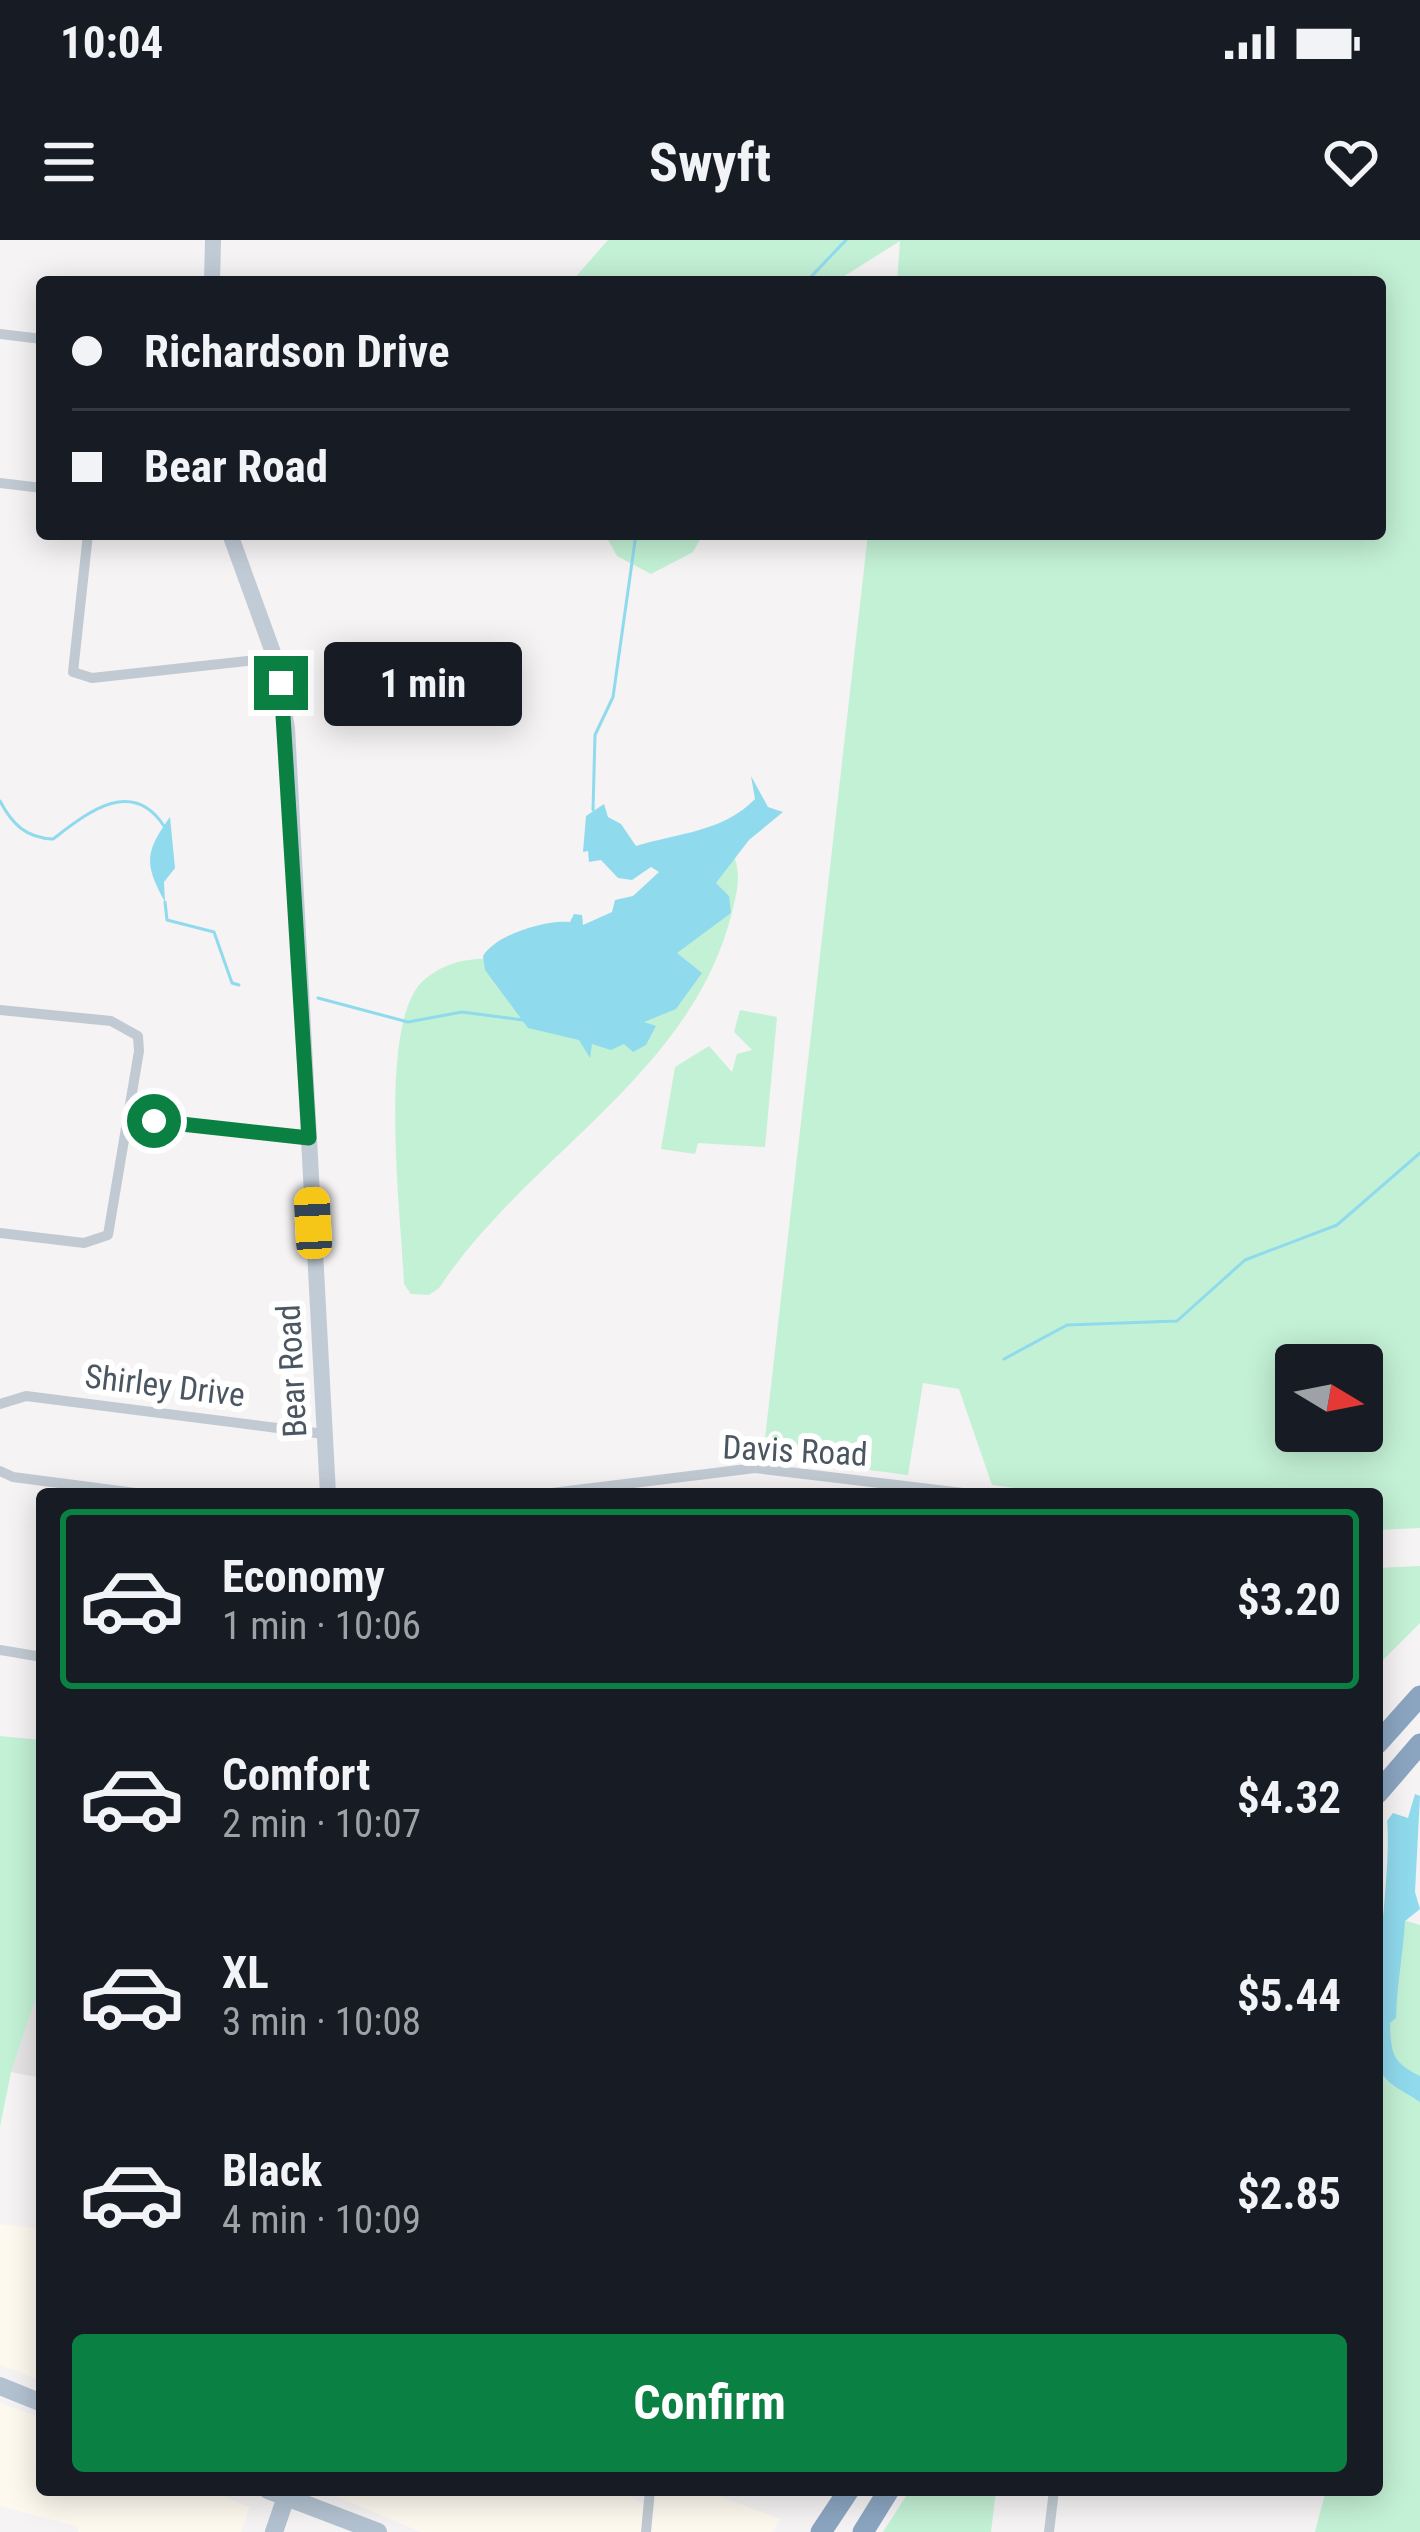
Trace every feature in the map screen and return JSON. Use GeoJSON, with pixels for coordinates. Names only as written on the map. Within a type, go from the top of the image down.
{"type":"FeatureCollection","features":[{"type":"Feature","properties":{"kind":"highway"},"geometry":{"type":"LineString","coordinates":[[1383,1737],[1420,1696]]}},
{"type":"Feature","properties":{"kind":"highway"},"geometry":{"type":"LineString","coordinates":[[1383,1787],[1420,1744]]}},
{"type":"Feature","properties":{"kind":"highway"},"geometry":{"type":"LineString","coordinates":[[821,2532],[845,2496]]}},
{"type":"Feature","properties":{"kind":"highway"},"geometry":{"type":"LineString","coordinates":[[863,2532],[886,2496]]}},
{"type":"Feature","properties":{"kind":"main road"},"geometry":{"type":"LineString","coordinates":[[212,276],[213,240]]}},
{"type":"Feature","properties":{"kind":"main road","name":"Bear Road"},"geometry":{"type":"LineString","coordinates":[[232,540],[275,658],[290,762],[328,1488]]}},
{"type":"Feature","properties":{"kind":"main road"},"geometry":{"type":"LineString","coordinates":[[0,2386],[36,2401]]}},
{"type":"Feature","properties":{"kind":"main road"},"geometry":{"type":"LineString","coordinates":[[274,2532],[279,2496]]}},
{"type":"Feature","properties":{"kind":"main road"},"geometry":{"type":"LineString","coordinates":[[290,2496],[378,2532]]}},
{"type":"Feature","properties":{"kind":"street"},"geometry":{"type":"LineString","coordinates":[[0,334],[36,338]]}},
{"type":"Feature","properties":{"kind":"street"},"geometry":{"type":"LineString","coordinates":[[0,483],[36,487]]}},
{"type":"Feature","properties":{"kind":"street"},"geometry":{"type":"LineString","coordinates":[[87,540],[70,665],[81,676],[275,658]]}},
{"type":"Feature","properties":{"kind":"street"},"geometry":{"type":"LineString","coordinates":[[0,1027],[1,1010],[130,1027],[138,1036],[139,1051],[108,1235],[84,1243],[0,1232]]}},
{"type":"Feature","properties":{"kind":"street"},"geometry":{"type":"LineString","coordinates":[[129,1118],[309,1138]]}},
{"type":"Feature","properties":{"kind":"street","name":"Shirley Drive"},"geometry":{"type":"LineString","coordinates":[[0,1404],[26,1396],[324,1434]]}},
{"type":"Feature","properties":{"kind":"street","name":"Davis Road"},"geometry":{"type":"LineString","coordinates":[[592,1488],[754,1468],[921,1488]]}},
{"type":"Feature","properties":{"kind":"street"},"geometry":{"type":"LineString","coordinates":[[0,1471],[13,1478],[94,1488]]}},
{"type":"Feature","properties":{"kind":"street"},"geometry":{"type":"LineString","coordinates":[[0,1650],[36,1656]]}},
{"type":"Feature","properties":{"kind":"street"},"geometry":{"type":"LineString","coordinates":[[646,2532],[649,2496]]}},
{"type":"Feature","properties":{"kind":"street"},"geometry":{"type":"LineString","coordinates":[[1049,2532],[1053,2496]]}},
{"type":"Feature","properties":{"kind":"shaded area"},"geometry":{"type":"Polygon","coordinates":[[[36,1998],[36,2077],[11,2072],[36,1998]]]}},
{"type":"Feature","properties":{"kind":"shaded area"},"geometry":{"type":"Polygon","coordinates":[[[0,2224],[36,2228],[36,2379],[0,2365],[0,2224]]]}},
{"type":"Feature","properties":{"kind":"shaded area"},"geometry":{"type":"Polygon","coordinates":[[[0,2403],[36,2416],[36,2496],[223,2496],[250,2507],[241,2532],[78,2532],[78,2527],[0,2506],[0,2403]]]}},
{"type":"Feature","properties":{"kind":"shaded area"},"geometry":{"type":"Polygon","coordinates":[[[335,2496],[631,2496],[647,2507],[648,2496],[719,2496],[781,2519],[772,2532],[421,2532],[335,2496]]]}},
{"type":"Feature","properties":{"kind":"green space"},"geometry":{"type":"Polygon","coordinates":[[[608,240],[1420,240],[1420,1528],[1383,1530],[1383,1488],[992,1485],[959,1389],[923,1383],[908,1475],[763,1456],[867,540],[1386,540],[1386,276],[897,276],[900,241],[845,276],[576,276],[608,240]]]}},
{"type":"Feature","properties":{"kind":"green space"},"geometry":{"type":"Polygon","coordinates":[[[608,540],[700,540],[693,552],[651,574],[617,556],[608,540]]]}},
{"type":"Feature","properties":{"kind":"green space"},"geometry":{"type":"Polygon","coordinates":[[[731,850],[738,880],[732,912],[712,969],[682,1021],[604,1111],[476,1240],[439,1288],[429,1295],[411,1294],[404,1284],[396,1078],[409,1002],[424,980],[450,964],[513,956],[580,932],[731,850]]]}},
{"type":"Feature","properties":{"kind":"green space"},"geometry":{"type":"Polygon","coordinates":[[[740,1010],[777,1017],[765,1147],[698,1143],[695,1154],[661,1149],[675,1067],[709,1046],[732,1072],[737,1054],[752,1050],[734,1032],[740,1010]]]}},
{"type":"Feature","properties":{"kind":"green space"},"geometry":{"type":"Polygon","coordinates":[[[1420,1566],[1420,1623],[1383,1660],[1383,1568],[1420,1566]]]}},
{"type":"Feature","properties":{"kind":"green space"},"geometry":{"type":"Polygon","coordinates":[[[0,1736],[36,1739],[36,1998],[11,2072],[0,2127],[0,1736]]]}},
{"type":"Feature","properties":{"kind":"green space"},"geometry":{"type":"Polygon","coordinates":[[[1383,1914],[1420,1925],[1420,2532],[1315,2532],[1324,2496],[1383,2496],[1383,1914]]]}},
{"type":"Feature","properties":{"kind":"green space"},"geometry":{"type":"Polygon","coordinates":[[[906,2496],[995,2496],[991,2532],[883,2532],[906,2496]]]}},
{"type":"Feature","properties":{"kind":"water"},"geometry":{"type":"Polygon","coordinates":[[[751,776],[768,807],[783,812],[749,840],[716,883],[729,896],[731,913],[677,953],[702,973],[676,1009],[644,1022],[656,1026],[646,1045],[633,1052],[624,1044],[611,1050],[592,1044],[590,1058],[579,1040],[528,1028],[485,970],[483,956],[489,948],[522,930],[570,922],[574,914],[582,915],[583,925],[612,912],[615,900],[633,896],[659,872],[651,867],[632,880],[618,878],[601,860],[589,862],[588,851],[583,852],[586,816],[604,804],[608,817],[621,824],[636,846],[729,818],[755,799],[751,776]]]}},
{"type":"Feature","properties":{"kind":"water"},"geometry":{"type":"Polygon","coordinates":[[[170,817],[175,868],[164,882],[165,902],[150,857],[170,817]]]}},
{"type":"Feature","properties":{"kind":"water"},"geometry":{"type":"Polygon","coordinates":[[[1415,1794],[1420,1796],[1415,1892],[1420,1909],[1405,1921],[1396,2018],[1390,2023],[1395,2056],[1420,2076],[1420,2102],[1383,2074],[1387,1821],[1393,1813],[1408,1818],[1415,1794]]]}},
{"type":"Feature","properties":{"kind":"waterway"},"geometry":{"type":"LineString","coordinates":[[812,276],[846,240]]}},
{"type":"Feature","properties":{"kind":"waterway"},"geometry":{"type":"LineString","coordinates":[[593,810],[595,735],[613,697],[635,540]]}},
{"type":"Feature","properties":{"kind":"waterway"},"geometry":{"type":"LineString","coordinates":[[0,801],[21,828],[43,838],[53,839],[94,811],[123,802],[151,811],[164,826]]}},
{"type":"Feature","properties":{"kind":"waterway"},"geometry":{"type":"LineString","coordinates":[[165,902],[167,920],[214,932],[232,983],[239,985]]}},
{"type":"Feature","properties":{"kind":"waterway"},"geometry":{"type":"LineString","coordinates":[[318,998],[408,1022],[462,1012],[523,1020]]}},
{"type":"Feature","properties":{"kind":"waterway"},"geometry":{"type":"LineString","coordinates":[[1004,1359],[1067,1325],[1177,1321],[1245,1260],[1337,1225],[1420,1153]]}},
{"type":"Feature","properties":{"kind":"route"},"geometry":{"type":"LineString","coordinates":[[154,1121],[309,1138],[291,780],[281,683]]}}]}
